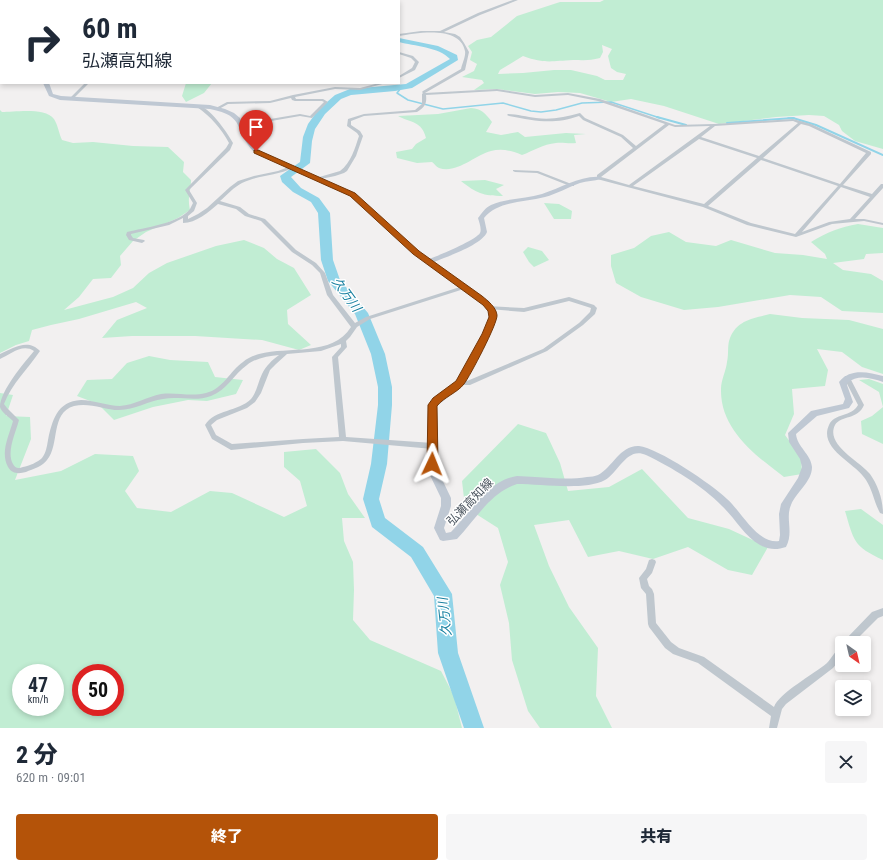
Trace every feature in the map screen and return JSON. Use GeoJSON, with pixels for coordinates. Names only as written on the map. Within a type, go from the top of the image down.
{"type":"FeatureCollection","features":[{"type":"Feature","properties":{"kind":"main road"},"geometry":{"type":"LineString","coordinates":[[46,84],[51,95],[54,97],[198,106],[218,108],[228,111],[238,118],[251,147],[256,151],[346,191],[359,200],[402,240],[429,262],[483,300],[489,307]]}},
{"type":"Feature","properties":{"kind":"main road"},"geometry":{"type":"LineString","coordinates":[[429,262],[482,236],[484,228],[481,218],[483,214],[496,206],[511,201],[542,196],[580,182],[599,178]]}},
{"type":"Feature","properties":{"kind":"main road","name":"弘瀬高知線"},"geometry":{"type":"LineString","coordinates":[[489,307],[493,317],[491,324],[460,383],[436,400],[433,405],[433,470],[446,498],[446,506],[439,528],[443,537],[454,536],[491,494],[507,482],[517,480],[594,480],[608,473],[630,450],[636,449],[650,452],[698,482],[724,501],[760,541],[776,546],[783,544],[786,538],[784,514],[786,505],[805,475],[807,467],[803,456],[794,443],[792,433],[814,413],[846,406],[849,402],[849,397],[843,386],[843,382],[847,378]]}},
{"type":"Feature","properties":{"kind":"main road"},"geometry":{"type":"LineString","coordinates":[[847,378],[858,374],[864,374],[883,379]]}},
{"type":"Feature","properties":{"kind":"street"},"geometry":{"type":"LineString","coordinates":[[440,32],[479,14],[516,0]]}},
{"type":"Feature","properties":{"kind":"street"},"geometry":{"type":"LineString","coordinates":[[400,35],[440,32],[447,33],[459,38],[467,52],[464,70],[424,94]]}},
{"type":"Feature","properties":{"kind":"street"},"geometry":{"type":"LineString","coordinates":[[400,53],[412,57],[417,62],[414,69],[400,76]]}},
{"type":"Feature","properties":{"kind":"street"},"geometry":{"type":"LineString","coordinates":[[71,99],[86,84]]}},
{"type":"Feature","properties":{"kind":"street"},"geometry":{"type":"LineString","coordinates":[[218,108],[227,102],[270,102],[335,88],[360,89],[380,84]]}},
{"type":"Feature","properties":{"kind":"street"},"geometry":{"type":"LineString","coordinates":[[424,94],[498,90],[528,96],[568,94],[600,101],[674,126],[714,126],[793,120],[801,122],[869,153],[796,236]]}},
{"type":"Feature","properties":{"kind":"street"},"geometry":{"type":"LineString","coordinates":[[318,179],[342,172],[347,169],[361,136],[359,132],[349,126],[349,120],[364,115],[416,111],[424,106],[424,94]]}},
{"type":"Feature","properties":{"kind":"street"},"geometry":{"type":"LineString","coordinates":[[246,136],[251,135],[248,125],[300,115],[311,117],[326,102],[323,100],[295,100],[293,99],[293,96]]}},
{"type":"Feature","properties":{"kind":"street"},"geometry":{"type":"LineString","coordinates":[[142,241],[131,239],[128,235],[186,216],[193,209],[196,203],[187,190],[228,149],[231,143],[224,129],[213,117],[198,106]]}},
{"type":"Feature","properties":{"kind":"street"},"geometry":{"type":"LineString","coordinates":[[509,115],[544,122],[564,120],[580,114],[584,119],[622,136],[636,148]]}},
{"type":"Feature","properties":{"kind":"street"},"geometry":{"type":"LineString","coordinates":[[705,206],[801,122]]}},
{"type":"Feature","properties":{"kind":"street"},"geometry":{"type":"LineString","coordinates":[[668,124],[599,176],[599,178],[705,206],[749,224],[796,236],[831,223],[864,220],[883,224]]}},
{"type":"Feature","properties":{"kind":"street"},"geometry":{"type":"LineString","coordinates":[[630,186],[714,126]]}},
{"type":"Feature","properties":{"kind":"street"},"geometry":{"type":"LineString","coordinates":[[698,137],[872,196]]}},
{"type":"Feature","properties":{"kind":"street"},"geometry":{"type":"LineString","coordinates":[[186,216],[185,222],[203,214],[234,186],[242,181],[294,169]]}},
{"type":"Feature","properties":{"kind":"street"},"geometry":{"type":"LineString","coordinates":[[515,171],[538,172],[572,185]]}},
{"type":"Feature","properties":{"kind":"street"},"geometry":{"type":"LineString","coordinates":[[851,221],[883,185]]}},
{"type":"Feature","properties":{"kind":"street"},"geometry":{"type":"LineString","coordinates":[[218,202],[238,208],[247,215],[263,220],[294,251],[314,264],[322,273],[330,295],[354,326]]}},
{"type":"Feature","properties":{"kind":"street"},"geometry":{"type":"LineString","coordinates":[[0,357],[25,346],[32,347],[37,351],[15,379],[3,397],[1,404],[16,420],[14,433],[5,453],[10,467],[21,471],[40,463],[45,458],[51,442],[55,422],[66,407],[79,403],[127,408],[156,398],[209,395],[219,390],[249,361],[264,356],[286,352],[329,347],[343,341],[350,334],[354,326],[368,318],[465,287]]}},
{"type":"Feature","properties":{"kind":"street"},"geometry":{"type":"LineString","coordinates":[[460,383],[468,383],[545,350],[581,324],[593,313],[594,308],[592,306],[569,299],[524,310],[489,307]]}},
{"type":"Feature","properties":{"kind":"street"},"geometry":{"type":"LineString","coordinates":[[343,341],[344,347],[335,357],[343,439]]}},
{"type":"Feature","properties":{"kind":"street"},"geometry":{"type":"LineString","coordinates":[[286,352],[268,369],[256,398],[234,412],[210,421],[208,425],[214,437],[231,447],[304,440],[343,439],[433,446]]}},
{"type":"Feature","properties":{"kind":"street"},"geometry":{"type":"LineString","coordinates":[[847,378],[861,405],[856,412],[836,420],[832,424],[830,433],[832,443],[868,476],[883,511]]}},
{"type":"Feature","properties":{"kind":"street"},"geometry":{"type":"LineString","coordinates":[[652,562],[649,571],[643,578],[645,588],[650,594],[652,624],[658,633],[668,645],[676,651],[701,660],[776,714]]}},
{"type":"Feature","properties":{"kind":"street"},"geometry":{"type":"LineString","coordinates":[[855,636],[875,615],[883,612]]}},
{"type":"Feature","properties":{"kind":"street"},"geometry":{"type":"LineString","coordinates":[[773,728],[778,706],[830,665],[835,659]]}},
{"type":"Feature","properties":{"kind":"green space"},"geometry":{"type":"Polygon","coordinates":[[[604,0],[883,0],[883,149],[855,141],[842,131],[839,125],[824,116],[809,115],[776,117],[719,124],[664,106],[631,99],[611,102],[580,93],[558,92],[535,94],[497,89],[474,90],[484,83],[482,80],[462,77],[474,71],[477,64],[470,60],[472,52],[468,46],[477,40],[491,37],[517,16],[560,2],[600,2],[604,0]],[[602,45],[603,52],[600,58],[589,60],[548,61],[523,56],[500,70],[498,74],[571,70],[597,76],[605,80],[623,80],[626,74],[617,72],[611,68],[608,56],[612,49],[602,45]]]}},
{"type":"Feature","properties":{"kind":"green space"},"geometry":{"type":"Polygon","coordinates":[[[186,84],[211,84],[204,93],[186,102],[182,96],[186,84]]]}},
{"type":"Feature","properties":{"kind":"green space"},"geometry":{"type":"Polygon","coordinates":[[[471,108],[478,109],[483,112],[492,122],[486,132],[501,135],[518,132],[525,137],[566,133],[586,134],[574,135],[576,143],[558,143],[542,146],[522,155],[507,150],[491,151],[459,166],[446,169],[437,167],[432,162],[417,163],[397,158],[396,152],[412,149],[416,144],[426,138],[422,128],[419,125],[398,116],[438,114],[471,108]]]}},
{"type":"Feature","properties":{"kind":"green space"},"geometry":{"type":"Polygon","coordinates":[[[0,110],[2,112],[22,111],[50,115],[55,121],[62,140],[73,143],[93,142],[133,146],[168,147],[184,162],[183,172],[191,180],[189,198],[190,210],[178,218],[146,232],[133,241],[120,256],[121,265],[111,278],[93,279],[79,297],[64,310],[113,297],[133,288],[149,273],[167,263],[216,246],[244,240],[264,248],[277,259],[294,268],[311,295],[287,310],[288,324],[311,345],[299,350],[262,340],[195,336],[132,336],[102,338],[117,320],[147,308],[136,302],[79,319],[32,330],[29,341],[16,345],[0,353],[0,110]]]}},
{"type":"Feature","properties":{"kind":"green space"},"geometry":{"type":"Polygon","coordinates":[[[485,180],[504,185],[496,189],[503,196],[480,193],[461,181],[485,180]]]}},
{"type":"Feature","properties":{"kind":"green space"},"geometry":{"type":"Polygon","coordinates":[[[544,203],[559,204],[572,211],[571,219],[554,219],[544,203]]]}},
{"type":"Feature","properties":{"kind":"green space"},"geometry":{"type":"Polygon","coordinates":[[[858,224],[883,228],[883,253],[866,254],[864,259],[833,263],[843,270],[871,274],[883,281],[883,313],[842,311],[821,297],[790,295],[718,307],[684,310],[641,297],[616,283],[611,266],[611,255],[634,248],[651,236],[669,232],[686,242],[716,246],[731,240],[775,253],[803,255],[827,259],[825,254],[811,242],[834,230],[858,224]]]}},
{"type":"Feature","properties":{"kind":"green space"},"geometry":{"type":"Polygon","coordinates":[[[528,247],[542,251],[549,260],[534,267],[523,252],[528,247]]]}},
{"type":"Feature","properties":{"kind":"green space"},"geometry":{"type":"Polygon","coordinates":[[[770,314],[802,318],[849,320],[883,329],[883,374],[862,367],[842,352],[817,349],[828,370],[825,386],[792,389],[794,414],[785,435],[801,457],[802,474],[784,477],[762,460],[741,440],[726,417],[722,403],[721,386],[728,359],[729,341],[733,332],[737,327],[747,321],[770,314]]]}},
{"type":"Feature","properties":{"kind":"green space"},"geometry":{"type":"Polygon","coordinates":[[[149,356],[170,360],[208,362],[215,377],[243,380],[236,394],[207,401],[188,400],[153,407],[114,420],[98,404],[77,396],[87,380],[112,379],[127,363],[149,356]]]}},
{"type":"Feature","properties":{"kind":"green space"},"geometry":{"type":"Polygon","coordinates":[[[869,379],[883,384],[883,407],[879,392],[859,380],[869,379]]]}},
{"type":"Feature","properties":{"kind":"green space"},"geometry":{"type":"Polygon","coordinates":[[[0,393],[13,395],[6,416],[30,417],[31,439],[15,480],[61,471],[95,454],[133,456],[139,471],[125,491],[137,508],[171,512],[210,491],[232,493],[284,517],[307,506],[300,481],[284,467],[284,452],[316,449],[340,473],[348,494],[365,518],[342,518],[344,541],[353,562],[353,620],[370,640],[441,671],[454,696],[462,728],[0,728],[0,393]]]}},
{"type":"Feature","properties":{"kind":"green space"},"geometry":{"type":"Polygon","coordinates":[[[883,407],[883,444],[862,434],[861,421],[872,416],[883,407]]]}},
{"type":"Feature","properties":{"kind":"green space"},"geometry":{"type":"Polygon","coordinates":[[[518,424],[546,433],[560,463],[568,491],[609,487],[642,469],[688,518],[729,529],[768,547],[752,575],[728,570],[688,547],[653,559],[619,551],[588,557],[569,520],[534,525],[549,566],[569,607],[598,648],[596,696],[612,728],[540,728],[528,711],[512,660],[509,623],[500,585],[508,562],[498,528],[465,507],[462,481],[518,424]]]}},
{"type":"Feature","properties":{"kind":"green space"},"geometry":{"type":"Polygon","coordinates":[[[861,509],[883,525],[883,560],[866,551],[856,542],[853,536],[845,511],[861,509]]]}},
{"type":"Feature","properties":{"kind":"waterway","name":"久万川"},"geometry":{"type":"LineString","coordinates":[[400,40],[442,50],[454,57],[454,60],[409,86],[395,89],[350,92],[332,101],[321,112],[310,129],[307,141],[305,163],[285,176],[286,180],[297,190],[315,200],[324,213],[327,260],[334,281],[361,313],[378,354],[385,387],[385,405],[379,464],[371,499],[378,522],[417,552],[443,594],[448,653],[474,728]]}},
{"type":"Feature","properties":{"kind":"waterway"},"geometry":{"type":"LineString","coordinates":[[401,88],[397,93],[408,100],[443,109],[503,103],[531,111],[541,112],[556,110],[582,103],[611,102],[660,118]]}},
{"type":"Feature","properties":{"kind":"waterway"},"geometry":{"type":"LineString","coordinates":[[657,117],[686,125]]}},
{"type":"Feature","properties":{"kind":"waterway"},"geometry":{"type":"LineString","coordinates":[[788,118],[793,118]]}},
{"type":"Feature","properties":{"kind":"waterway"},"geometry":{"type":"LineString","coordinates":[[727,123],[793,118]]}},
{"type":"Feature","properties":{"kind":"waterway"},"geometry":{"type":"LineString","coordinates":[[793,118],[816,125],[883,155]]}},
{"type":"Feature","properties":{"kind":"route"},"geometry":{"type":"LineString","coordinates":[[256,151],[271,159],[334,185],[352,195],[416,253],[480,297],[492,311],[493,317],[487,334],[460,383],[436,400],[433,405],[432,412],[434,434],[432,464]]}}]}
